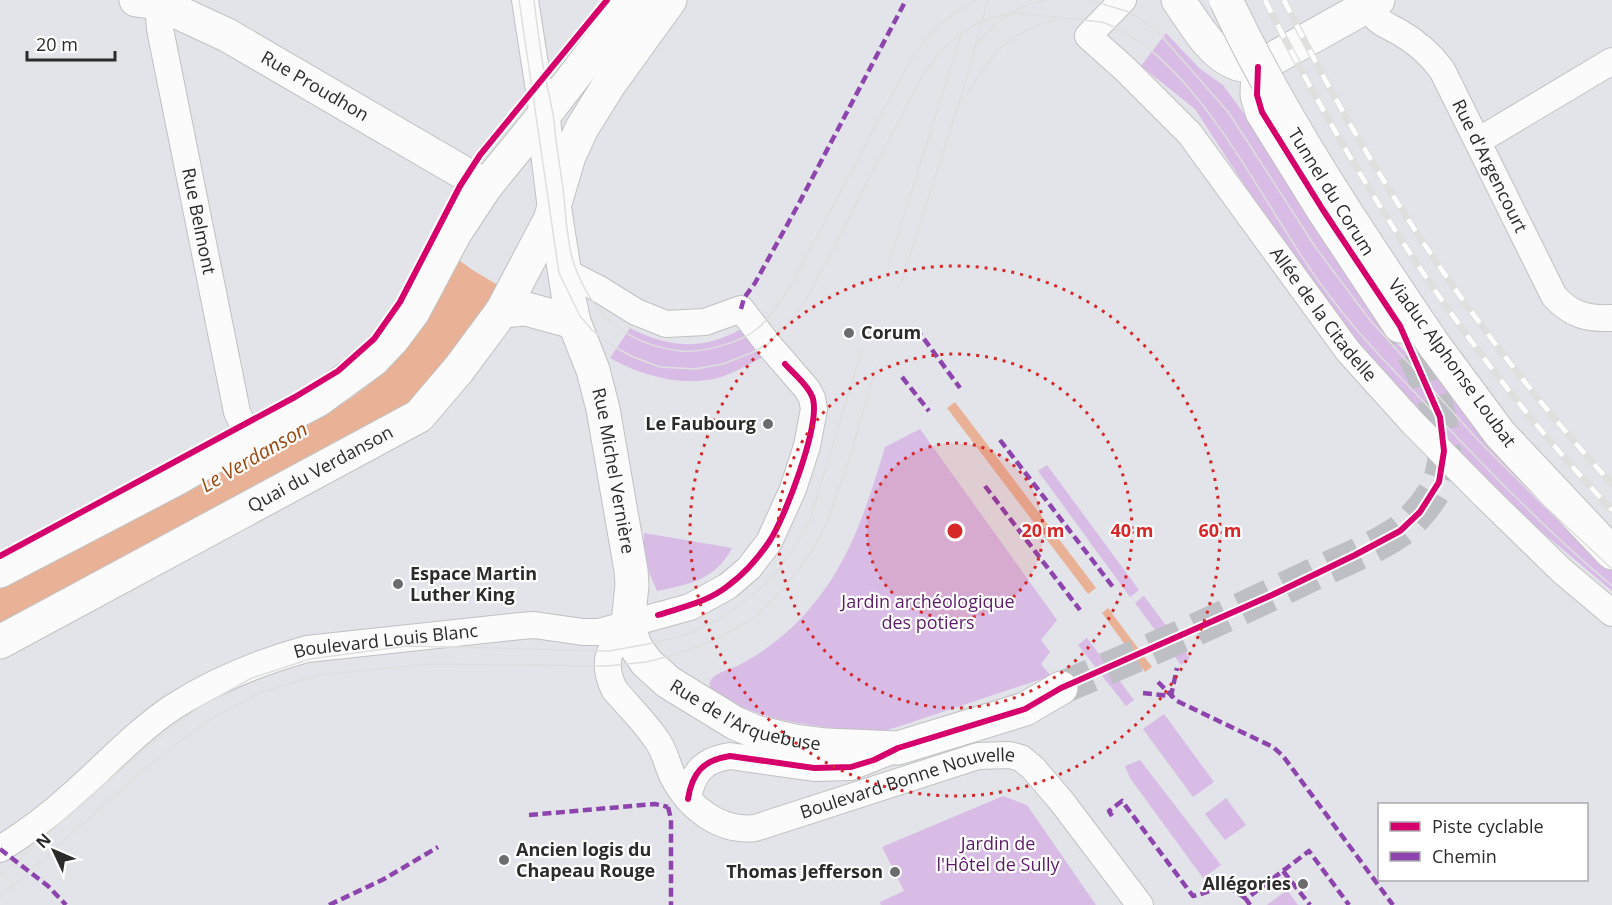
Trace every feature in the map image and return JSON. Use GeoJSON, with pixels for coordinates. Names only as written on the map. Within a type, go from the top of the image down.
{"type":"FeatureCollection","features":[{"type":"Feature","properties":{"kind":"street"},"geometry":{"type":"LineString","coordinates":[[525,0],[543,116]]}},
{"type":"Feature","properties":{"kind":"street"},"geometry":{"type":"LineString","coordinates":[[0,571],[177,479],[250,436],[318,400],[373,360],[413,312],[455,233],[486,186],[633,0]]}},
{"type":"Feature","properties":{"kind":"street","name":"Quai du Verdanson"},"geometry":{"type":"LineString","coordinates":[[0,642],[419,416],[459,369],[502,311],[550,220],[569,156],[582,128],[610,83],[670,0]]}},
{"type":"Feature","properties":{"kind":"street","name":"Allée de la Citadelle"},"geometry":{"type":"LineString","coordinates":[[1124,0],[1088,36],[1125,69],[1190,134],[1348,351],[1406,415],[1562,570],[1612,613]]}},
{"type":"Feature","properties":{"kind":"street","name":"Viaduc Alphonse Loubat"},"geometry":{"type":"LineString","coordinates":[[1226,0],[1278,102],[1434,345],[1500,434],[1612,553]]}},
{"type":"Feature","properties":{"kind":"street","name":"Rue Proudhon"},"geometry":{"type":"LineString","coordinates":[[147,2],[196,9],[307,81],[486,186]]}},
{"type":"Feature","properties":{"kind":"street","name":"Rue Belmont"},"geometry":{"type":"LineString","coordinates":[[147,2],[160,29],[237,412],[250,436]]}},
{"type":"Feature","properties":{"kind":"street"},"geometry":{"type":"LineString","coordinates":[[1179,3],[1210,45],[1224,57],[1238,64],[1258,67],[1371,2]]}},
{"type":"Feature","properties":{"kind":"street","name":"Rue d'Argencourt"},"geometry":{"type":"LineString","coordinates":[[1371,2],[1380,24],[1399,32],[1422,48],[1442,70],[1554,296],[1575,314],[1585,317],[1612,318]]}},
{"type":"Feature","properties":{"kind":"street"},"geometry":{"type":"LineString","coordinates":[[1478,141],[1612,61]]}},
{"type":"Feature","properties":{"kind":"street","name":"Tunnel du Corum"},"geometry":{"type":"LineString","coordinates":[[1258,67],[1257,95],[1262,112],[1323,210],[1400,326]]}},
{"type":"Feature","properties":{"kind":"street","name":"Quai du Verdanson"},"geometry":{"type":"LineString","coordinates":[[543,116],[554,205]]}},
{"type":"Feature","properties":{"kind":"street","name":"Rue Michel Vernière"},"geometry":{"type":"LineString","coordinates":[[554,205],[574,322],[593,370],[603,409],[631,570],[632,585],[628,624]]}},
{"type":"Feature","properties":{"kind":"street","name":"Boulevard Louis Blanc"},"geometry":{"type":"LineString","coordinates":[[0,849],[28,831],[73,795],[118,752],[172,708],[220,681],[273,659],[307,650],[521,626],[534,625],[599,632],[690,607],[728,586],[749,568],[769,542],[793,489],[813,420],[812,398],[741,309],[705,322],[666,324],[636,312],[566,272]]}},
{"type":"Feature","properties":{"kind":"street"},"geometry":{"type":"LineString","coordinates":[[502,311],[526,309],[574,322]]}},
{"type":"Feature","properties":{"kind":"street"},"geometry":{"type":"LineString","coordinates":[[628,624],[609,651],[607,666],[609,679],[614,689],[656,738],[674,778],[688,799]]}},
{"type":"Feature","properties":{"kind":"street","name":"Rue de l'Arquebuse"},"geometry":{"type":"LineString","coordinates":[[628,624],[635,646],[668,682],[735,723],[756,732],[795,741],[826,745],[898,748]]}},
{"type":"Feature","properties":{"kind":"street","name":"Rue de l'Arquebuse"},"geometry":{"type":"LineString","coordinates":[[688,799],[690,784],[695,775],[705,765],[718,758],[730,756],[814,768],[851,767],[898,748],[1024,709],[1061,688]]}},
{"type":"Feature","properties":{"kind":"street","name":"Boulevard Bonne Nouvelle"},"geometry":{"type":"LineString","coordinates":[[688,799],[717,822],[742,830],[755,828],[978,756],[1009,754],[1021,758],[1033,768],[1062,802],[1140,905]]}},
{"type":"Feature","properties":{"kind":"green space"},"geometry":{"type":"Polygon","coordinates":[[[1166,33],[1199,68],[1223,85],[1245,115],[1376,320],[1416,364],[1432,353],[1612,557],[1612,591],[1522,515],[1392,384],[1351,338],[1292,258],[1195,109],[1141,66],[1166,33]]]}},
{"type":"Feature","properties":{"kind":"green space"},"geometry":{"type":"Polygon","coordinates":[[[630,328],[659,340],[686,344],[714,341],[743,328],[763,357],[727,375],[707,380],[678,381],[649,375],[610,358],[630,328]]]}},
{"type":"Feature","properties":{"kind":"green space","name":"Jardin archéologique des potiers"},"geometry":{"type":"Polygon","coordinates":[[[920,429],[1057,620],[1041,640],[1050,652],[1041,664],[1051,676],[901,726],[864,734],[770,717],[745,708],[714,692],[710,682],[714,676],[756,656],[774,643],[805,614],[820,596],[834,576],[855,535],[885,447],[920,429]]]}},
{"type":"Feature","properties":{"kind":"green space"},"geometry":{"type":"Polygon","coordinates":[[[1047,465],[1139,590],[1130,597],[1038,471],[1047,465]]]}},
{"type":"Feature","properties":{"kind":"green space"},"geometry":{"type":"Polygon","coordinates":[[[644,533],[732,548],[710,574],[691,583],[657,591],[643,558],[644,533]]]}},
{"type":"Feature","properties":{"kind":"green space"},"geometry":{"type":"Polygon","coordinates":[[[1144,596],[1190,658],[1181,665],[1135,603],[1144,596]]]}},
{"type":"Feature","properties":{"kind":"green space"},"geometry":{"type":"Polygon","coordinates":[[[1087,638],[1134,700],[1126,706],[1078,645],[1087,638]]]}},
{"type":"Feature","properties":{"kind":"green space"},"geometry":{"type":"Polygon","coordinates":[[[1164,714],[1214,782],[1193,797],[1143,729],[1164,714]]]}},
{"type":"Feature","properties":{"kind":"green space"},"geometry":{"type":"Polygon","coordinates":[[[1140,760],[1221,865],[1203,878],[1130,778],[1125,766],[1140,760]]]}},
{"type":"Feature","properties":{"kind":"green space","name":"Jardin de l'Hôtel de Sully"},"geometry":{"type":"Polygon","coordinates":[[[1003,796],[1027,805],[1096,905],[881,905],[880,902],[904,891],[882,847],[1003,796]]]}},
{"type":"Feature","properties":{"kind":"green space"},"geometry":{"type":"Polygon","coordinates":[[[1226,798],[1246,825],[1225,840],[1205,814],[1226,798]]]}},
{"type":"Feature","properties":{"kind":"green space"},"geometry":{"type":"Polygon","coordinates":[[[1287,890],[1298,905],[1267,905],[1287,890]]]}},
{"type":"Feature","properties":{"kind":"water","name":"Le Verdanson"},"geometry":{"type":"Polygon","coordinates":[[[459,260],[501,287],[422,392],[388,419],[0,632],[0,589],[324,416],[375,380],[402,352],[459,260]]]}},
{"type":"Feature","properties":{"kind":"water"},"geometry":{"type":"Polygon","coordinates":[[[955,402],[1096,588],[1088,594],[947,408],[955,402]]]}},
{"type":"Feature","properties":{"kind":"water"},"geometry":{"type":"Polygon","coordinates":[[[1108,608],[1152,667],[1145,672],[1102,613],[1108,608]]]}},
{"type":"Feature","properties":{"kind":"tunnel"},"geometry":{"type":"LineString","coordinates":[[1061,688],[1186,634],[1368,549],[1390,538],[1417,515],[1433,494],[1439,481],[1444,461],[1444,441],[1441,421],[1427,382],[1400,326]]}},
{"type":"Feature","properties":{"kind":"tram line"},"geometry":{"type":"LineString","coordinates":[[519,0],[559,273],[580,316],[592,330],[608,343],[631,356],[660,367],[695,369],[723,364],[768,344],[795,315],[810,293],[923,74],[943,49],[962,33],[982,21],[1013,13],[1102,22],[1131,36],[1159,57],[1185,83],[1251,175],[1316,277],[1356,329],[1492,473],[1539,520],[1612,586]]}},
{"type":"Feature","properties":{"kind":"tram line"},"geometry":{"type":"LineString","coordinates":[[534,0],[554,121],[569,243],[580,280],[600,311],[627,334],[661,348],[681,351],[711,349],[732,342],[751,333],[768,319],[791,285],[909,63],[938,26],[966,5],[977,0]]}},
{"type":"Feature","properties":{"kind":"tram line"},"geometry":{"type":"LineString","coordinates":[[901,283],[965,84],[988,0]]}},
{"type":"Feature","properties":{"kind":"tram line"},"geometry":{"type":"LineString","coordinates":[[978,44],[991,28],[1008,15],[1027,5],[1047,0]]}},
{"type":"Feature","properties":{"kind":"tram line"},"geometry":{"type":"LineString","coordinates":[[1089,0],[1126,11],[1158,32],[1229,113],[1316,248],[1370,320],[1478,440],[1612,569]]}},
{"type":"Feature","properties":{"kind":"tram line"},"geometry":{"type":"LineString","coordinates":[[967,95],[984,68],[1002,47],[1025,31],[1055,20]]}},
{"type":"Feature","properties":{"kind":"tram line"},"geometry":{"type":"LineString","coordinates":[[888,266],[962,32]]}},
{"type":"Feature","properties":{"kind":"tram line"},"geometry":{"type":"LineString","coordinates":[[0,876],[143,750],[198,708],[252,678],[310,659],[407,646],[609,651],[689,634],[721,618],[752,596],[776,573],[797,543],[811,517],[862,349]]}},
{"type":"Feature","properties":{"kind":"tram line"},"geometry":{"type":"LineString","coordinates":[[0,897],[154,761],[209,720],[259,693],[318,675],[431,664],[607,666],[646,662],[678,654],[719,638],[755,617],[784,588],[811,553],[827,522],[849,460],[876,367]]}},
{"type":"Feature","properties":{"kind":"railway"},"geometry":{"type":"LineString","coordinates":[[1265,0],[1338,136],[1420,268],[1511,393],[1560,453],[1612,510]]}},
{"type":"Feature","properties":{"kind":"railway"},"geometry":{"type":"LineString","coordinates":[[1284,0],[1353,129],[1431,254],[1517,372],[1612,484]]}},
{"type":"Feature","properties":{"kind":"marked path"},"geometry":{"type":"LineString","coordinates":[[741,309],[744,298],[755,283],[797,207],[906,0]]}},
{"type":"Feature","properties":{"kind":"marked path"},"geometry":{"type":"LineString","coordinates":[[916,328],[960,388]]}},
{"type":"Feature","properties":{"kind":"marked path"},"geometry":{"type":"LineString","coordinates":[[902,377],[929,411]]}},
{"type":"Feature","properties":{"kind":"marked path"},"geometry":{"type":"LineString","coordinates":[[1000,440],[1113,587]]}},
{"type":"Feature","properties":{"kind":"marked path"},"geometry":{"type":"LineString","coordinates":[[985,486],[1080,610]]}},
{"type":"Feature","properties":{"kind":"marked path"},"geometry":{"type":"LineString","coordinates":[[1143,693],[1171,696],[1177,668]]}},
{"type":"Feature","properties":{"kind":"marked path"},"geometry":{"type":"LineString","coordinates":[[1158,682],[1177,701],[1273,747],[1283,756],[1393,905]]}},
{"type":"Feature","properties":{"kind":"marked path"},"geometry":{"type":"LineString","coordinates":[[1112,816],[1109,811],[1122,801],[1193,896],[1226,888],[1246,899]]}},
{"type":"Feature","properties":{"kind":"marked path"},"geometry":{"type":"LineString","coordinates":[[529,815],[655,804],[668,807]]}},
{"type":"Feature","properties":{"kind":"marked path"},"geometry":{"type":"LineString","coordinates":[[668,807],[671,819],[671,905]]}},
{"type":"Feature","properties":{"kind":"marked path"},"geometry":{"type":"LineString","coordinates":[[329,905],[384,879],[438,847]]}},
{"type":"Feature","properties":{"kind":"marked path"},"geometry":{"type":"LineString","coordinates":[[0,849],[48,886],[66,905]]}},
{"type":"Feature","properties":{"kind":"marked path"},"geometry":{"type":"LineString","coordinates":[[1250,905],[1246,899],[1309,851],[1349,905]]}},
{"type":"Feature","properties":{"kind":"marked path"},"geometry":{"type":"LineString","coordinates":[[1283,871],[1310,905]]}},
{"type":"Feature","properties":{"kind":"cycle path"},"geometry":{"type":"LineString","coordinates":[[0,556],[295,397],[338,371],[374,339],[400,302],[460,186],[480,155],[607,0]]}},
{"type":"Feature","properties":{"kind":"cycle path"},"geometry":{"type":"LineString","coordinates":[[688,799],[692,782],[700,769],[721,758],[730,756],[814,768],[851,767],[874,760],[898,748],[1025,709],[1061,688],[1272,595],[1355,555],[1400,531],[1420,512],[1439,482],[1444,451],[1440,417],[1400,326],[1323,210],[1262,112],[1257,95],[1258,67]]}},
{"type":"Feature","properties":{"kind":"cycle path"},"geometry":{"type":"LineString","coordinates":[[658,615],[695,603],[721,591],[751,565],[776,530],[800,472],[814,412],[813,399],[808,389],[785,364]]}},
{"type":"Feature","properties":{"kind":"place","name":"Corum"},"geometry":{"type":"Point","coordinates":[849,333]}},
{"type":"Feature","properties":{"kind":"place","name":"Le Faubourg"},"geometry":{"type":"Point","coordinates":[768,424]}},
{"type":"Feature","properties":{"kind":"place","name":"Espace Martin Luther King"},"geometry":{"type":"Point","coordinates":[398,584]}},
{"type":"Feature","properties":{"kind":"place","name":"Ancien logis du Chapeau Rouge"},"geometry":{"type":"Point","coordinates":[504,860]}},
{"type":"Feature","properties":{"kind":"place","name":"Thomas Jefferson"},"geometry":{"type":"Point","coordinates":[895,872]}},
{"type":"Feature","properties":{"kind":"place","name":"Allégories"},"geometry":{"type":"Point","coordinates":[1303,884]}}]}
